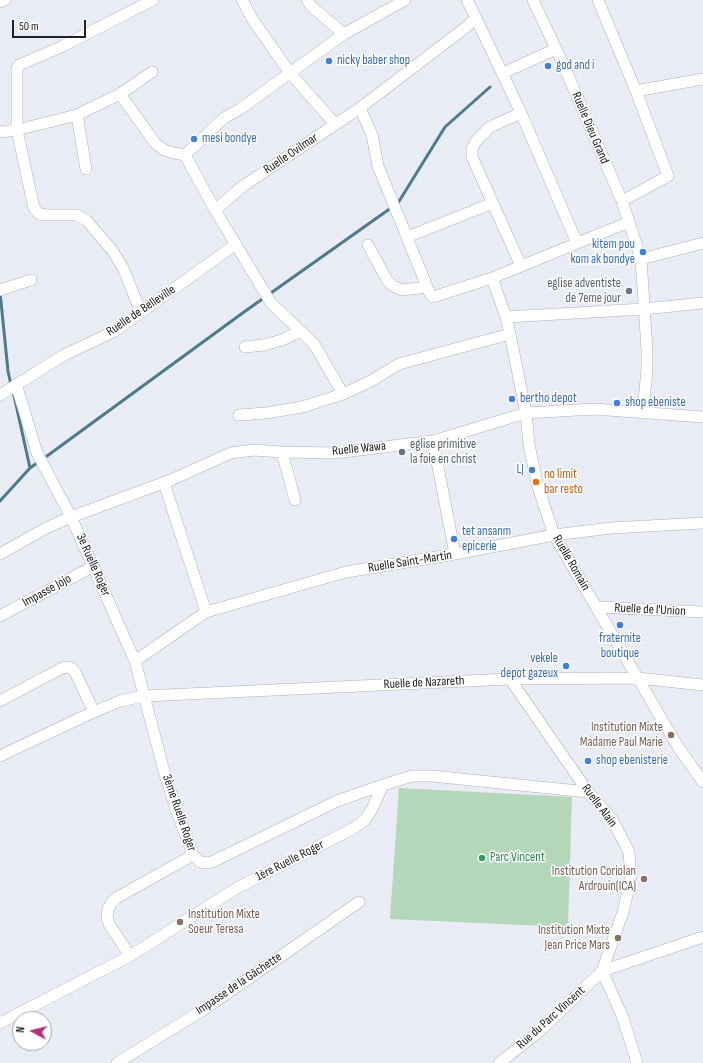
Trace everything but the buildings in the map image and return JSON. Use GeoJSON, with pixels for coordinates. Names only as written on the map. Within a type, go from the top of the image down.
{"type":"FeatureCollection","features":[{"type":"Feature","properties":{"kind":"street"},"geometry":{"type":"LineString","coordinates":[[141,312],[119,262],[112,250],[86,220],[76,215],[46,216],[39,214],[34,208],[18,130],[17,66],[61,47],[153,0]]}},
{"type":"Feature","properties":{"kind":"street"},"geometry":{"type":"LineString","coordinates":[[242,0],[253,20],[290,73],[335,124]]}},
{"type":"Feature","properties":{"kind":"street"},"geometry":{"type":"LineString","coordinates":[[306,0],[344,34]]}},
{"type":"Feature","properties":{"kind":"street"},"geometry":{"type":"LineString","coordinates":[[185,155],[224,118],[240,109],[344,34],[405,0]]}},
{"type":"Feature","properties":{"kind":"street"},"geometry":{"type":"LineString","coordinates":[[467,0],[503,73],[577,243]]}},
{"type":"Feature","properties":{"kind":"street","name":"Ruelle Dieu Grand"},"geometry":{"type":"LineString","coordinates":[[533,0],[622,201],[630,222],[640,259],[647,350],[647,369],[642,412]]}},
{"type":"Feature","properties":{"kind":"street"},"geometry":{"type":"LineString","coordinates":[[598,0],[636,91],[668,176],[622,201]]}},
{"type":"Feature","properties":{"kind":"street","name":"Ruelle Ovilmar"},"geometry":{"type":"LineString","coordinates":[[215,210],[243,186],[360,108],[476,18]]}},
{"type":"Feature","properties":{"kind":"street"},"geometry":{"type":"LineString","coordinates":[[503,73],[556,49]]}},
{"type":"Feature","properties":{"kind":"street"},"geometry":{"type":"LineString","coordinates":[[0,132],[18,130],[77,115],[120,94],[152,72]]}},
{"type":"Feature","properties":{"kind":"street"},"geometry":{"type":"LineString","coordinates":[[636,91],[703,79]]}},
{"type":"Feature","properties":{"kind":"street"},"geometry":{"type":"LineString","coordinates":[[120,94],[155,143],[164,150],[185,155]]}},
{"type":"Feature","properties":{"kind":"street"},"geometry":{"type":"LineString","coordinates":[[360,108],[372,135],[378,166],[430,294],[433,297],[492,278],[630,222]]}},
{"type":"Feature","properties":{"kind":"street"},"geometry":{"type":"LineString","coordinates":[[521,114],[490,127],[476,141],[472,149],[472,157],[521,266]]}},
{"type":"Feature","properties":{"kind":"street"},"geometry":{"type":"LineString","coordinates":[[77,115],[86,169]]}},
{"type":"Feature","properties":{"kind":"street"},"geometry":{"type":"LineString","coordinates":[[185,155],[215,210],[271,303],[314,344],[343,394]]}},
{"type":"Feature","properties":{"kind":"street"},"geometry":{"type":"LineString","coordinates":[[407,237],[493,203]]}},
{"type":"Feature","properties":{"kind":"street"},"geometry":{"type":"LineString","coordinates":[[640,259],[703,243]]}},
{"type":"Feature","properties":{"kind":"street","name":"Ruelle de Belleville"},"geometry":{"type":"LineString","coordinates":[[10,388],[64,355],[114,331],[236,244]]}},
{"type":"Feature","properties":{"kind":"street"},"geometry":{"type":"LineString","coordinates":[[368,245],[386,280],[393,286],[402,290],[428,287]]}},
{"type":"Feature","properties":{"kind":"street","name":"Ruelle Romain"},"geometry":{"type":"LineString","coordinates":[[492,278],[506,317],[526,413],[529,445],[538,487],[554,535],[678,747],[703,782]]}},
{"type":"Feature","properties":{"kind":"street"},"geometry":{"type":"LineString","coordinates":[[3,289],[31,280]]}},
{"type":"Feature","properties":{"kind":"street"},"geometry":{"type":"LineString","coordinates":[[506,317],[644,310],[703,303]]}},
{"type":"Feature","properties":{"kind":"street"},"geometry":{"type":"LineString","coordinates":[[245,347],[264,345],[282,340],[301,331]]}},
{"type":"Feature","properties":{"kind":"street"},"geometry":{"type":"LineString","coordinates":[[239,415],[266,413],[302,407],[343,394],[369,382],[399,364],[510,334]]}},
{"type":"Feature","properties":{"kind":"street","name":"3e Ruelle Roger"},"geometry":{"type":"LineString","coordinates":[[10,388],[37,453],[72,517],[135,661]]}},
{"type":"Feature","properties":{"kind":"street","name":"Ruelle Wawa"},"geometry":{"type":"LineString","coordinates":[[0,554],[46,528],[164,483],[231,453],[254,450],[334,453],[433,441],[526,413],[594,409],[703,417]]}},
{"type":"Feature","properties":{"kind":"street"},"geometry":{"type":"LineString","coordinates":[[433,441],[455,554]]}},
{"type":"Feature","properties":{"kind":"street"},"geometry":{"type":"LineString","coordinates":[[282,452],[295,500]]}},
{"type":"Feature","properties":{"kind":"street"},"geometry":{"type":"LineString","coordinates":[[164,483],[206,612]]}},
{"type":"Feature","properties":{"kind":"street","name":"Ruelle Saint-Martin"},"geometry":{"type":"LineString","coordinates":[[135,661],[206,612],[346,572],[455,554],[554,535],[611,528],[703,523]]}},
{"type":"Feature","properties":{"kind":"street","name":"Impasse Jojo"},"geometry":{"type":"LineString","coordinates":[[0,616],[94,566]]}},
{"type":"Feature","properties":{"kind":"street","name":"Ruelle de l'Union"},"geometry":{"type":"LineString","coordinates":[[597,607],[703,612]]}},
{"type":"Feature","properties":{"kind":"street","name":"3ème Ruelle Roger"},"geometry":{"type":"LineString","coordinates":[[135,661],[173,802],[193,855],[200,862],[212,862],[337,801],[382,785]]}},
{"type":"Feature","properties":{"kind":"street"},"geometry":{"type":"LineString","coordinates":[[0,701],[67,666],[74,672],[94,712]]}},
{"type":"Feature","properties":{"kind":"street","name":"Ruelle de Nazareth"},"geometry":{"type":"LineString","coordinates":[[0,756],[120,701],[144,696],[510,679],[638,678],[703,685]]}},
{"type":"Feature","properties":{"kind":"street","name":"Ruelle Alain"},"geometry":{"type":"LineString","coordinates":[[510,679],[588,792],[612,820],[629,852],[631,878],[623,912],[602,971]]}},
{"type":"Feature","properties":{"kind":"street"},"geometry":{"type":"LineString","coordinates":[[382,785],[412,776],[432,776],[588,792]]}},
{"type":"Feature","properties":{"kind":"street","name":"1ère Ruelle Roger"},"geometry":{"type":"LineString","coordinates":[[0,1023],[130,956],[237,888],[354,828],[365,820],[372,809],[382,785]]}},
{"type":"Feature","properties":{"kind":"street"},"geometry":{"type":"LineString","coordinates":[[130,956],[109,924],[107,917],[108,909],[112,902],[118,897],[193,855]]}},
{"type":"Feature","properties":{"kind":"street","name":"Impasse de la Gâchette"},"geometry":{"type":"LineString","coordinates":[[117,1063],[206,1008],[359,902]]}},
{"type":"Feature","properties":{"kind":"street"},"geometry":{"type":"LineString","coordinates":[[637,1063],[623,1018],[602,971],[703,937]]}},
{"type":"Feature","properties":{"kind":"street","name":"Rue du Parc Vincent"},"geometry":{"type":"LineString","coordinates":[[499,1063],[541,1030],[602,971]]}},
{"type":"Feature","properties":{"kind":"green space","name":"Parc Vincent"},"geometry":{"type":"Polygon","coordinates":[[[399,788],[572,797],[568,927],[390,919],[399,788]]]}},
{"type":"Feature","properties":{"kind":"waterway"},"geometry":{"type":"LineString","coordinates":[[47,456],[244,312],[398,203],[445,127],[490,87]]}},
{"type":"Feature","properties":{"kind":"waterway"},"geometry":{"type":"LineString","coordinates":[[0,292],[8,371],[11,385]]}},
{"type":"Feature","properties":{"kind":"waterway"},"geometry":{"type":"LineString","coordinates":[[13,391],[30,468]]}},
{"type":"Feature","properties":{"kind":"waterway"},"geometry":{"type":"LineString","coordinates":[[0,501],[30,468],[37,463]]}},
{"type":"Feature","properties":{"kind":"place","name":"nicky baber shop"},"geometry":{"type":"Point","coordinates":[329,61]}},
{"type":"Feature","properties":{"kind":"place","name":"god and i"},"geometry":{"type":"Point","coordinates":[548,66]}},
{"type":"Feature","properties":{"kind":"place","name":"mesi bondye"},"geometry":{"type":"Point","coordinates":[194,139]}},
{"type":"Feature","properties":{"kind":"place","name":"kitem pou kom ak bondye"},"geometry":{"type":"Point","coordinates":[643,252]}},
{"type":"Feature","properties":{"kind":"place","name":"eglise adventiste de 7eme jour"},"geometry":{"type":"Point","coordinates":[629,291]}},
{"type":"Feature","properties":{"kind":"place","name":"bertho depot"},"geometry":{"type":"Point","coordinates":[512,399]}},
{"type":"Feature","properties":{"kind":"place","name":"shop ebeniste"},"geometry":{"type":"Point","coordinates":[617,403]}},
{"type":"Feature","properties":{"kind":"place","name":"eglise primitive la foie en christ"},"geometry":{"type":"Point","coordinates":[402,452]}},
{"type":"Feature","properties":{"kind":"place","name":"LJ"},"geometry":{"type":"Point","coordinates":[532,470]}},
{"type":"Feature","properties":{"kind":"place","name":"no limit bar resto"},"geometry":{"type":"Point","coordinates":[536,482]}},
{"type":"Feature","properties":{"kind":"place","name":"tet ansanm epicerie"},"geometry":{"type":"Point","coordinates":[454,539]}},
{"type":"Feature","properties":{"kind":"place","name":"fraternite boutique"},"geometry":{"type":"Point","coordinates":[620,625]}},
{"type":"Feature","properties":{"kind":"place","name":"vekele depot gazeux"},"geometry":{"type":"Point","coordinates":[566,666]}},
{"type":"Feature","properties":{"kind":"place","name":"Institution Mixte Madame Paul Marie"},"geometry":{"type":"Point","coordinates":[671,735]}},
{"type":"Feature","properties":{"kind":"place","name":"shop ebenisterie"},"geometry":{"type":"Point","coordinates":[588,761]}},
{"type":"Feature","properties":{"kind":"place","name":"Parc Vincent"},"geometry":{"type":"Point","coordinates":[482,858]}},
{"type":"Feature","properties":{"kind":"place","name":"Institution Coriolan Ardrouin(ICA)"},"geometry":{"type":"Point","coordinates":[644,879]}},
{"type":"Feature","properties":{"kind":"place","name":"Institution Mixte Soeur Teresa"},"geometry":{"type":"Point","coordinates":[180,922]}},
{"type":"Feature","properties":{"kind":"place","name":"Institution Mixte Jean Price Mars"},"geometry":{"type":"Point","coordinates":[618,938]}}]}
